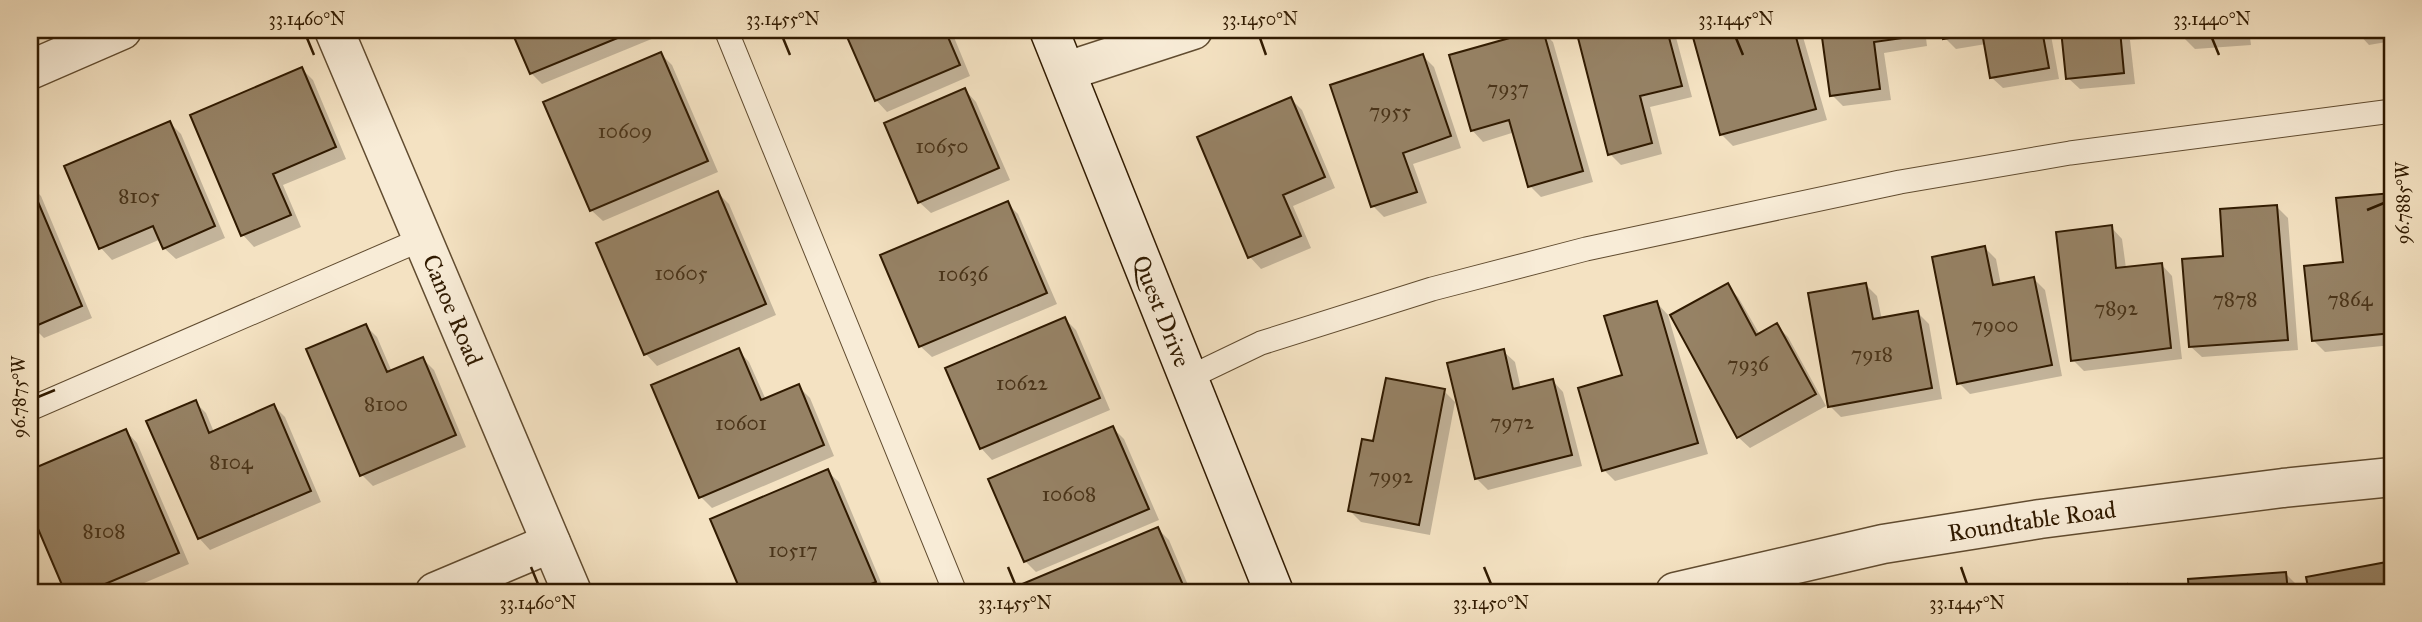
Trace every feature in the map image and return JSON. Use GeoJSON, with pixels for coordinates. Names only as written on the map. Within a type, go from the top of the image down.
{"type":"FeatureCollection","features":[{"type":"Feature","properties":{"kind":"street"},"geometry":{"type":"LineString","coordinates":[[30,70],[122,30]]}},
{"type":"Feature","properties":{"kind":"street","name":"Canoe Road"},"geometry":{"type":"LineString","coordinates":[[334,30],[572,592]]}},
{"type":"Feature","properties":{"kind":"street","name":"Quest Drive"},"geometry":{"type":"LineString","coordinates":[[1049,30],[1274,592]]}},
{"type":"Feature","properties":{"kind":"street"},"geometry":{"type":"LineString","coordinates":[[1067,71],[1193,30]]}},
{"type":"Feature","properties":{"kind":"street","name":"Roundtable Road"},"geometry":{"type":"LineString","coordinates":[[1675,592],[1922,537],[2269,489],[2392,477]]}},
{"type":"Feature","properties":{"kind":"street"},"geometry":{"type":"LineString","coordinates":[[435,592],[551,543]]}},
{"type":"Feature","properties":{"kind":"lane"},"geometry":{"type":"LineString","coordinates":[[726,30],[955,592]]}},
{"type":"Feature","properties":{"kind":"lane"},"geometry":{"type":"LineString","coordinates":[[1188,378],[1261,343],[1432,289],[1586,249],[1900,182],[2070,153],[2392,111]]}},
{"type":"Feature","properties":{"kind":"lane"},"geometry":{"type":"LineString","coordinates":[[30,409],[422,239]]}},
{"type":"Feature","properties":{"kind":"building"},"geometry":{"type":"Polygon","coordinates":[[[511,30],[637,30],[530,74],[511,30]]]}},
{"type":"Feature","properties":{"kind":"building"},"geometry":{"type":"Polygon","coordinates":[[[844,30],[945,30],[960,65],[875,101],[844,30]]]}},
{"type":"Feature","properties":{"kind":"building"},"geometry":{"type":"Polygon","coordinates":[[[1543,30],[1583,171],[1528,187],[1509,120],[1471,131],[1449,55],[1543,30]]]}},
{"type":"Feature","properties":{"kind":"building"},"geometry":{"type":"Polygon","coordinates":[[[1576,30],[1667,30],[1682,86],[1640,96],[1652,143],[1608,155],[1576,30]]]}},
{"type":"Feature","properties":{"kind":"building"},"geometry":{"type":"Polygon","coordinates":[[[1691,30],[1794,30],[1816,109],[1720,135],[1691,30]]]}},
{"type":"Feature","properties":{"kind":"building"},"geometry":{"type":"Polygon","coordinates":[[[1821,30],[1916,30],[1917,36],[1874,42],[1880,89],[1830,96],[1821,30]]]}},
{"type":"Feature","properties":{"kind":"building"},"geometry":{"type":"Polygon","coordinates":[[[1941,30],[2042,30],[2049,68],[1990,78],[1982,32],[1943,39],[1941,30]]]}},
{"type":"Feature","properties":{"kind":"building"},"geometry":{"type":"Polygon","coordinates":[[[2061,30],[2120,30],[2124,73],[2066,79],[2061,30]]]}},
{"type":"Feature","properties":{"kind":"building"},"geometry":{"type":"Polygon","coordinates":[[[2181,30],[2240,30],[2240,35],[2182,38],[2181,30]]]}},
{"type":"Feature","properties":{"kind":"building"},"geometry":{"type":"Polygon","coordinates":[[[661,52],[708,161],[590,211],[543,102],[661,52]]]}},
{"type":"Feature","properties":{"kind":"building"},"geometry":{"type":"Polygon","coordinates":[[[1423,54],[1451,136],[1403,153],[1417,192],[1371,207],[1330,85],[1423,54]]]}},
{"type":"Feature","properties":{"kind":"building"},"geometry":{"type":"Polygon","coordinates":[[[302,67],[336,147],[273,174],[291,215],[241,236],[190,115],[302,67]]]}},
{"type":"Feature","properties":{"kind":"building"},"geometry":{"type":"Polygon","coordinates":[[[965,88],[999,168],[918,203],[884,123],[965,88]]]}},
{"type":"Feature","properties":{"kind":"building"},"geometry":{"type":"Polygon","coordinates":[[[1291,97],[1325,177],[1283,195],[1301,236],[1248,258],[1197,137],[1291,97]]]}},
{"type":"Feature","properties":{"kind":"building"},"geometry":{"type":"Polygon","coordinates":[[[170,121],[215,226],[163,249],[153,226],[99,249],[64,166],[170,121]]]}},
{"type":"Feature","properties":{"kind":"building"},"geometry":{"type":"Polygon","coordinates":[[[30,183],[82,306],[31,328],[30,324],[30,183]]]}},
{"type":"Feature","properties":{"kind":"building"},"geometry":{"type":"Polygon","coordinates":[[[718,191],[766,304],[644,355],[596,243],[718,191]]]}},
{"type":"Feature","properties":{"kind":"building"},"geometry":{"type":"Polygon","coordinates":[[[2392,193],[2392,333],[2312,341],[2304,266],[2343,262],[2336,198],[2392,193]]]}},
{"type":"Feature","properties":{"kind":"building"},"geometry":{"type":"Polygon","coordinates":[[[1008,201],[1047,293],[919,347],[880,255],[1008,201]]]}},
{"type":"Feature","properties":{"kind":"building"},"geometry":{"type":"Polygon","coordinates":[[[2277,205],[2288,340],[2189,347],[2182,259],[2223,256],[2220,209],[2277,205]]]}},
{"type":"Feature","properties":{"kind":"building"},"geometry":{"type":"Polygon","coordinates":[[[2112,225],[2116,268],[2162,263],[2171,348],[2071,361],[2056,232],[2112,225]]]}},
{"type":"Feature","properties":{"kind":"building"},"geometry":{"type":"Polygon","coordinates":[[[1985,246],[1993,285],[2034,277],[2052,365],[1957,384],[1932,257],[1985,246]]]}},
{"type":"Feature","properties":{"kind":"building"},"geometry":{"type":"Polygon","coordinates":[[[1728,283],[1756,335],[1777,323],[1816,394],[1737,438],[1670,315],[1728,283]]]}},
{"type":"Feature","properties":{"kind":"building"},"geometry":{"type":"Polygon","coordinates":[[[1866,283],[1873,319],[1918,311],[1932,388],[1828,407],[1808,293],[1866,283]]]}},
{"type":"Feature","properties":{"kind":"building"},"geometry":{"type":"Polygon","coordinates":[[[1657,301],[1698,443],[1602,471],[1578,388],[1622,375],[1604,316],[1657,301]]]}},
{"type":"Feature","properties":{"kind":"building"},"geometry":{"type":"Polygon","coordinates":[[[1065,317],[1100,398],[980,449],[945,368],[1065,317]]]}},
{"type":"Feature","properties":{"kind":"building"},"geometry":{"type":"Polygon","coordinates":[[[366,324],[387,372],[423,357],[456,435],[360,476],[306,349],[366,324]]]}},
{"type":"Feature","properties":{"kind":"building"},"geometry":{"type":"Polygon","coordinates":[[[739,348],[761,400],[799,384],[824,445],[699,498],[651,385],[739,348]]]}},
{"type":"Feature","properties":{"kind":"building"},"geometry":{"type":"Polygon","coordinates":[[[1504,349],[1513,389],[1553,379],[1572,455],[1475,479],[1447,363],[1504,349]]]}},
{"type":"Feature","properties":{"kind":"building"},"geometry":{"type":"Polygon","coordinates":[[[1386,378],[1445,389],[1419,525],[1348,511],[1362,439],[1373,441],[1386,378]]]}},
{"type":"Feature","properties":{"kind":"building"},"geometry":{"type":"Polygon","coordinates":[[[196,400],[209,433],[274,404],[311,491],[198,539],[146,421],[196,400]]]}},
{"type":"Feature","properties":{"kind":"building"},"geometry":{"type":"Polygon","coordinates":[[[1113,426],[1149,509],[1024,562],[988,479],[1113,426]]]}},
{"type":"Feature","properties":{"kind":"building"},"geometry":{"type":"Polygon","coordinates":[[[126,429],[179,553],[86,592],[65,592],[30,510],[30,470],[126,429]]]}},
{"type":"Feature","properties":{"kind":"building"},"geometry":{"type":"Polygon","coordinates":[[[828,469],[876,582],[851,592],[741,592],[710,519],[828,469]]]}},
{"type":"Feature","properties":{"kind":"building"},"geometry":{"type":"Polygon","coordinates":[[[1158,527],[1186,592],[1017,592],[1015,587],[1158,527]]]}},
{"type":"Feature","properties":{"kind":"building"},"geometry":{"type":"Polygon","coordinates":[[[2392,561],[2392,592],[2309,592],[2306,577],[2392,561]]]}},
{"type":"Feature","properties":{"kind":"building"},"geometry":{"type":"Polygon","coordinates":[[[2286,572],[2288,592],[2189,592],[2188,579],[2286,572]]]}},
{"type":"Feature","properties":{"kind":"building"},"geometry":{"type":"Polygon","coordinates":[[[2127,584],[2129,592],[2100,592],[2127,584]]]}}]}
